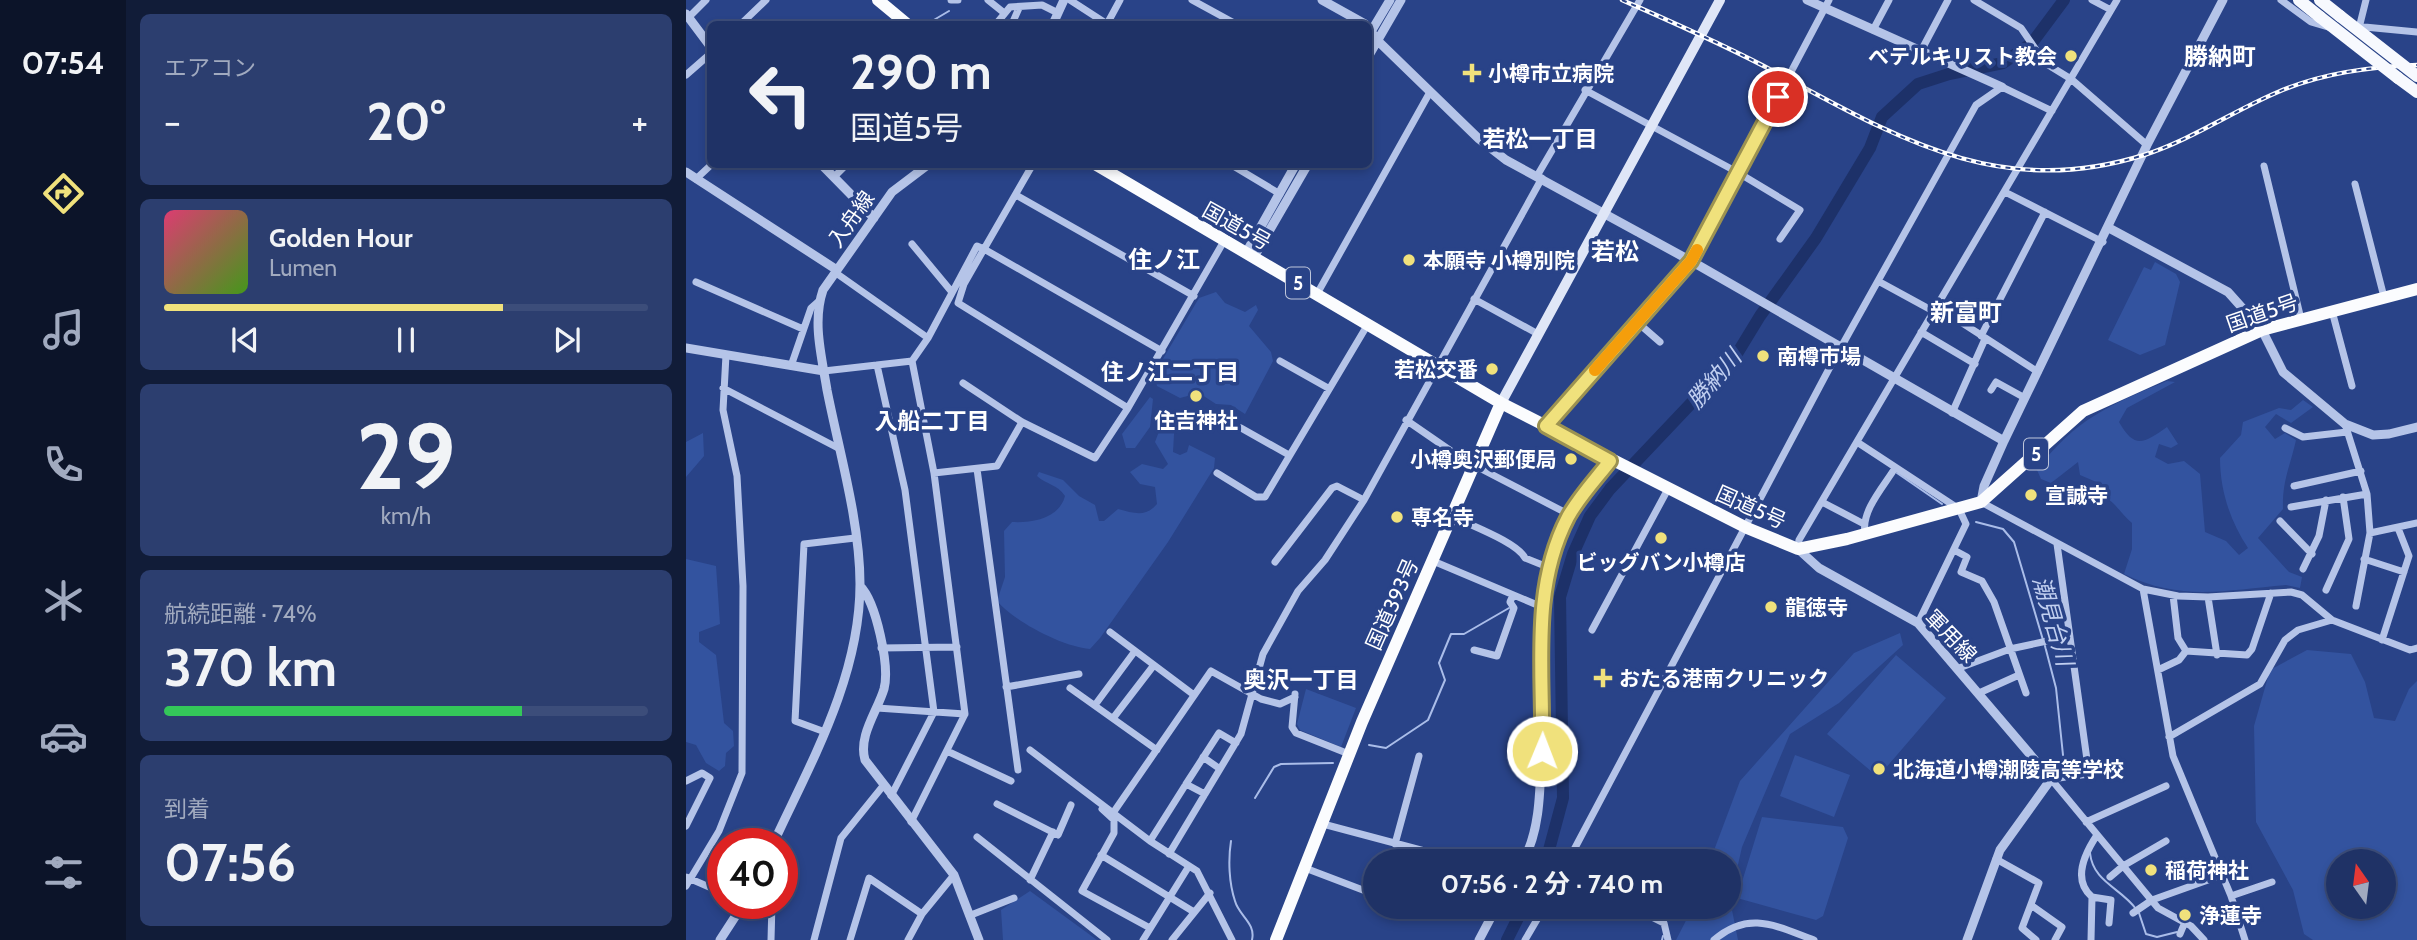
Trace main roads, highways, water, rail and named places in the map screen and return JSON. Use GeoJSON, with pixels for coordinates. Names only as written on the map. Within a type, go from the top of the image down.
{"type":"FeatureCollection","features":[{"type":"Feature","properties":{"kind":"highway"},"geometry":{"type":"LineString","coordinates":[[878,0],[903,21]]}},
{"type":"Feature","properties":{"kind":"highway","name":"国道5号"},"geometry":{"type":"LineString","coordinates":[[1102,168],[1501,403],[1610,461],[1747,528],[1798,549],[1864,528],[1981,502],[2083,411],[2262,330],[2417,289]]}},
{"type":"Feature","properties":{"kind":"highway","name":"国道393号"},"geometry":{"type":"LineString","coordinates":[[1276,940],[1349,754],[1501,403]]}},
{"type":"Feature","properties":{"kind":"main road"},"geometry":{"type":"LineString","coordinates":[[1501,403],[1720,0]]}},
{"type":"Feature","properties":{"kind":"main road"},"geometry":{"type":"LineString","coordinates":[[2299,0],[2417,92]]}},
{"type":"Feature","properties":{"kind":"main road"},"geometry":{"type":"LineString","coordinates":[[2320,0],[2417,76]]}},
{"type":"Feature","properties":{"kind":"waterway","name":"勝納川"},"geometry":{"type":"LineString","coordinates":[[1549,849],[1563,798],[1560,597],[1573,554],[1590,516],[1610,489],[1735,357],[1760,316],[1816,238],[1870,148],[1882,117],[1918,84],[1949,74],[2003,63],[2032,43],[2064,0]]}},
{"type":"Feature","properties":{"kind":"waterway"},"geometry":{"type":"LineString","coordinates":[[932,21],[949,11]]}},
{"type":"Feature","properties":{"kind":"waterway","name":"潮見台川"},"geometry":{"type":"LineString","coordinates":[[1897,473],[1942,504]]}},
{"type":"Feature","properties":{"kind":"waterway","name":"潮見台川"},"geometry":{"type":"LineString","coordinates":[[1976,522],[2003,529],[2014,542],[2043,640]]}},
{"type":"Feature","properties":{"kind":"waterway"},"geometry":{"type":"LineString","coordinates":[[1369,745],[1386,748],[1428,720],[1445,680],[1439,663],[1451,634],[1464,634],[1509,608]]}},
{"type":"Feature","properties":{"kind":"waterway","name":"潮見台川"},"geometry":{"type":"LineString","coordinates":[[2045,646],[2056,688],[2063,755]]}},
{"type":"Feature","properties":{"kind":"waterway"},"geometry":{"type":"LineString","coordinates":[[1255,798],[1274,767],[1281,764],[1333,763]]}},
{"type":"Feature","properties":{"kind":"waterway"},"geometry":{"type":"LineString","coordinates":[[1231,841],[1231,887],[1237,906],[1252,929],[1252,940]]}},
{"type":"Feature","properties":{"kind":"waterway","name":"潮見台川"},"geometry":{"type":"LineString","coordinates":[[2090,853],[2096,871],[2136,909]]}},
{"type":"Feature","properties":{"kind":"waterway","name":"潮見台川"},"geometry":{"type":"LineString","coordinates":[[2139,913],[2146,934],[2157,937],[2177,932]]}},
{"type":"Feature","properties":{"kind":"waterway","name":"勝納川"},"geometry":{"type":"LineString","coordinates":[[1507,940],[1518,919]]}},
{"type":"Feature","properties":{"kind":"waterway"},"geometry":{"type":"LineString","coordinates":[[1662,940],[1663,936]]}},
{"type":"Feature","properties":{"kind":"railway"},"geometry":{"type":"LineString","coordinates":[[1622,0],[1699,34],[1908,139],[1951,155],[1996,166],[2042,170],[2092,167],[2144,155],[2178,142],[2278,92],[2312,80],[2364,69],[2417,65]]}},
{"type":"Feature","properties":{"kind":"place","name":"べテルキリスト教会"},"geometry":{"type":"Point","coordinates":[2071,56]}},
{"type":"Feature","properties":{"kind":"place","name":"小樽市立病院"},"geometry":{"type":"Point","coordinates":[1472,73]}},
{"type":"Feature","properties":{"kind":"place","name":"本願寺 小樽別院"},"geometry":{"type":"Point","coordinates":[1409,260]}},
{"type":"Feature","properties":{"kind":"place","name":"南樽市場"},"geometry":{"type":"Point","coordinates":[1763,356]}},
{"type":"Feature","properties":{"kind":"place","name":"若松交番"},"geometry":{"type":"Point","coordinates":[1492,369]}},
{"type":"Feature","properties":{"kind":"place","name":"住吉神社"},"geometry":{"type":"Point","coordinates":[1196,396]}},
{"type":"Feature","properties":{"kind":"place","name":"小樽奥沢郵便局"},"geometry":{"type":"Point","coordinates":[1571,459]}},
{"type":"Feature","properties":{"kind":"place","name":"宣誠寺"},"geometry":{"type":"Point","coordinates":[2031,495]}},
{"type":"Feature","properties":{"kind":"place","name":"専名寺"},"geometry":{"type":"Point","coordinates":[1397,517]}},
{"type":"Feature","properties":{"kind":"place","name":"ビッグバン小樽店"},"geometry":{"type":"Point","coordinates":[1661,538]}},
{"type":"Feature","properties":{"kind":"place","name":"龍徳寺"},"geometry":{"type":"Point","coordinates":[1771,607]}},
{"type":"Feature","properties":{"kind":"place","name":"おたる港南クリニック"},"geometry":{"type":"Point","coordinates":[1603,678]}},
{"type":"Feature","properties":{"kind":"place","name":"北海道小樽潮陵高等学校"},"geometry":{"type":"Point","coordinates":[1879,769]}},
{"type":"Feature","properties":{"kind":"place","name":"稲荷神社"},"geometry":{"type":"Point","coordinates":[2151,870]}},
{"type":"Feature","properties":{"kind":"place","name":"浄蓮寺"},"geometry":{"type":"Point","coordinates":[2185,915]}},
{"type":"Feature","properties":{"kind":"district","name":"勝納町"},"geometry":{"type":"Point","coordinates":[2220,56]}},
{"type":"Feature","properties":{"kind":"district","name":"若松一丁目"},"geometry":{"type":"Point","coordinates":[1540,139]}},
{"type":"Feature","properties":{"kind":"district","name":"若松"},"geometry":{"type":"Point","coordinates":[1615,251]}},
{"type":"Feature","properties":{"kind":"district","name":"住ノ江"},"geometry":{"type":"Point","coordinates":[1164,259]}},
{"type":"Feature","properties":{"kind":"district","name":"新富町"},"geometry":{"type":"Point","coordinates":[1966,312]}},
{"type":"Feature","properties":{"kind":"district","name":"住ノ江二丁目"},"geometry":{"type":"Point","coordinates":[1170,372]}},
{"type":"Feature","properties":{"kind":"district","name":"入船二丁目"},"geometry":{"type":"Point","coordinates":[932,421]}},
{"type":"Feature","properties":{"kind":"district","name":"奥沢一丁目"},"geometry":{"type":"Point","coordinates":[1301,680]}}]}
